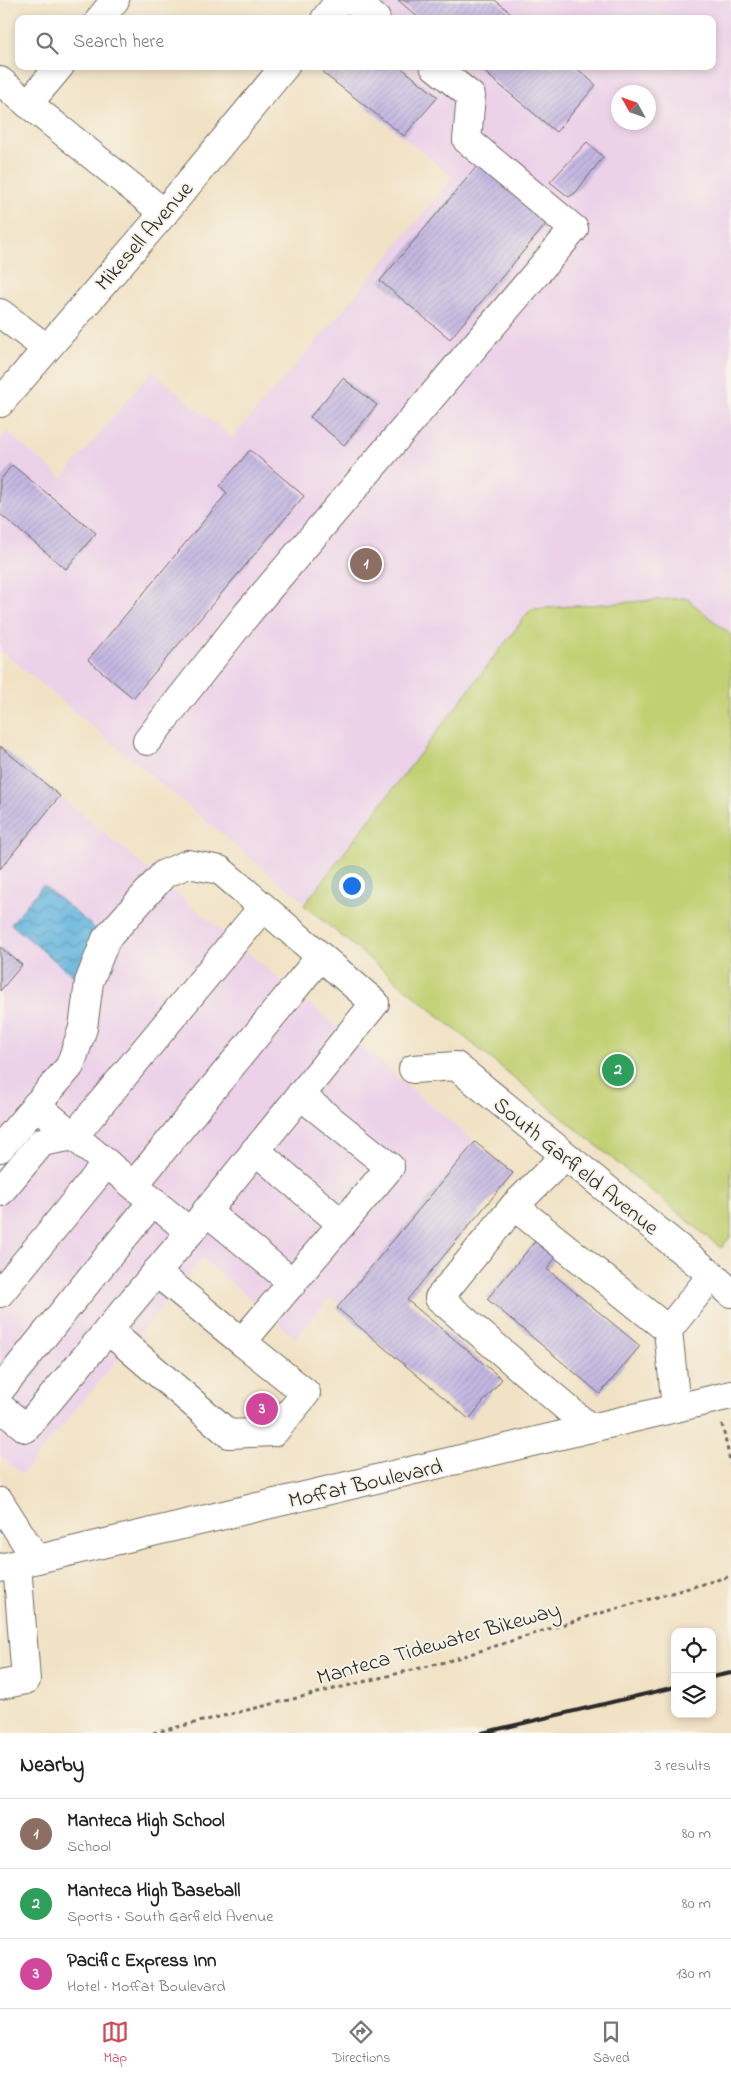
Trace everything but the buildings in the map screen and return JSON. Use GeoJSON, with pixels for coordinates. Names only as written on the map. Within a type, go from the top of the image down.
{"type":"FeatureCollection","features":[{"type":"Feature","properties":{"kind":"street"},"geometry":{"type":"LineString","coordinates":[[103,15],[115,0]]}},
{"type":"Feature","properties":{"kind":"street"},"geometry":{"type":"LineString","coordinates":[[328,15],[340,0]]}},
{"type":"Feature","properties":{"kind":"street"},"geometry":{"type":"LineString","coordinates":[[353,0],[371,15]]}},
{"type":"Feature","properties":{"kind":"street"},"geometry":{"type":"LineString","coordinates":[[28,104],[57,70]]}},
{"type":"Feature","properties":{"kind":"street","name":"Mikesell Avenue"},"geometry":{"type":"LineString","coordinates":[[0,403],[164,213],[282,70]]}},
{"type":"Feature","properties":{"kind":"street"},"geometry":{"type":"LineString","coordinates":[[147,741],[247,614],[574,229],[467,140],[471,96],[439,70]]}},
{"type":"Feature","properties":{"kind":"street"},"geometry":{"type":"LineString","coordinates":[[0,81],[164,213]]}},
{"type":"Feature","properties":{"kind":"street"},"geometry":{"type":"LineString","coordinates":[[0,313],[46,348]]}},
{"type":"Feature","properties":{"kind":"street"},"geometry":{"type":"LineString","coordinates":[[0,1148],[70,1066],[83,1028],[89,982],[106,938],[164,874],[188,864],[220,870],[262,908],[376,1003],[198,1222],[26,1428],[0,1407]]}},
{"type":"Feature","properties":{"kind":"street"},"geometry":{"type":"LineString","coordinates":[[0,1192],[42,1142],[74,1136],[262,908]]}},
{"type":"Feature","properties":{"kind":"street"},"geometry":{"type":"LineString","coordinates":[[0,1390],[143,1193],[320,957]]}},
{"type":"Feature","properties":{"kind":"street","name":"South Garfield Avenue"},"geometry":{"type":"LineString","coordinates":[[413,1068],[456,1066],[712,1275],[731,1293]]}},
{"type":"Feature","properties":{"kind":"street"},"geometry":{"type":"LineString","coordinates":[[242,1342],[390,1167],[300,1095]]}},
{"type":"Feature","properties":{"kind":"street"},"geometry":{"type":"LineString","coordinates":[[36,1105],[143,1193],[198,1222],[293,1283]]}},
{"type":"Feature","properties":{"kind":"street"},"geometry":{"type":"LineString","coordinates":[[255,1150],[342,1224]]}},
{"type":"Feature","properties":{"kind":"street"},"geometry":{"type":"LineString","coordinates":[[564,1156],[514,1206],[439,1298],[590,1428]]}},
{"type":"Feature","properties":{"kind":"street"},"geometry":{"type":"LineString","coordinates":[[0,1294],[107,1163]]}},
{"type":"Feature","properties":{"kind":"street"},"geometry":{"type":"LineString","coordinates":[[514,1206],[668,1330]]}},
{"type":"Feature","properties":{"kind":"street"},"geometry":{"type":"LineString","coordinates":[[108,1330],[229,1434],[274,1432],[306,1393],[156,1272]]}},
{"type":"Feature","properties":{"kind":"street"},"geometry":{"type":"LineString","coordinates":[[676,1408],[668,1330],[712,1275]]}},
{"type":"Feature","properties":{"kind":"street","name":"Moffat Boulevard"},"geometry":{"type":"LineString","coordinates":[[18,1564],[724,1397]]}},
{"type":"Feature","properties":{"kind":"street"},"geometry":{"type":"LineString","coordinates":[[0,1502],[18,1564],[26,1680],[0,1686]]}},
{"type":"Feature","properties":{"kind":"path"},"geometry":{"type":"LineString","coordinates":[[724,1397],[731,1465]]}},
{"type":"Feature","properties":{"kind":"path","name":"Manteca Tidewater Bikeway"},"geometry":{"type":"LineString","coordinates":[[153,1733],[446,1662],[587,1617],[731,1576]]}},
{"type":"Feature","properties":{"kind":"shaded area"},"geometry":{"type":"Polygon","coordinates":[[[369,0],[731,0],[731,1236],[721,1248],[0,650],[0,440],[7,432],[62,478],[152,371],[232,438],[343,311],[453,177],[320,70],[716,70],[716,15],[356,15],[369,0]]]}},
{"type":"Feature","properties":{"kind":"shaded area"},"geometry":{"type":"Polygon","coordinates":[[[0,746],[475,1142],[340,1304],[330,1297],[296,1338],[202,1258],[22,1474],[0,1456],[0,746]]]}},
{"type":"Feature","properties":{"kind":"green space"},"geometry":{"type":"Polygon","coordinates":[[[686,598],[731,635],[731,1236],[721,1248],[304,905],[531,609],[686,598]]]}},
{"type":"Feature","properties":{"kind":"water"},"geometry":{"type":"Polygon","coordinates":[[[43,885],[111,942],[79,981],[11,924],[43,885]]]}},
{"type":"Feature","properties":{"kind":"railway"},"geometry":{"type":"LineString","coordinates":[[716,1676],[731,1673]]}},
{"type":"Feature","properties":{"kind":"railway"},"geometry":{"type":"LineString","coordinates":[[482,1733],[671,1688]]}},
{"type":"Feature","properties":{"kind":"place","name":"Manteca High School"},"geometry":{"type":"Point","coordinates":[366,564]}},
{"type":"Feature","properties":{"kind":"place","name":"Manteca High Baseball"},"geometry":{"type":"Point","coordinates":[618,1070]}},
{"type":"Feature","properties":{"kind":"place","name":"Pacific Express Inn"},"geometry":{"type":"Point","coordinates":[262,1409]}}]}
